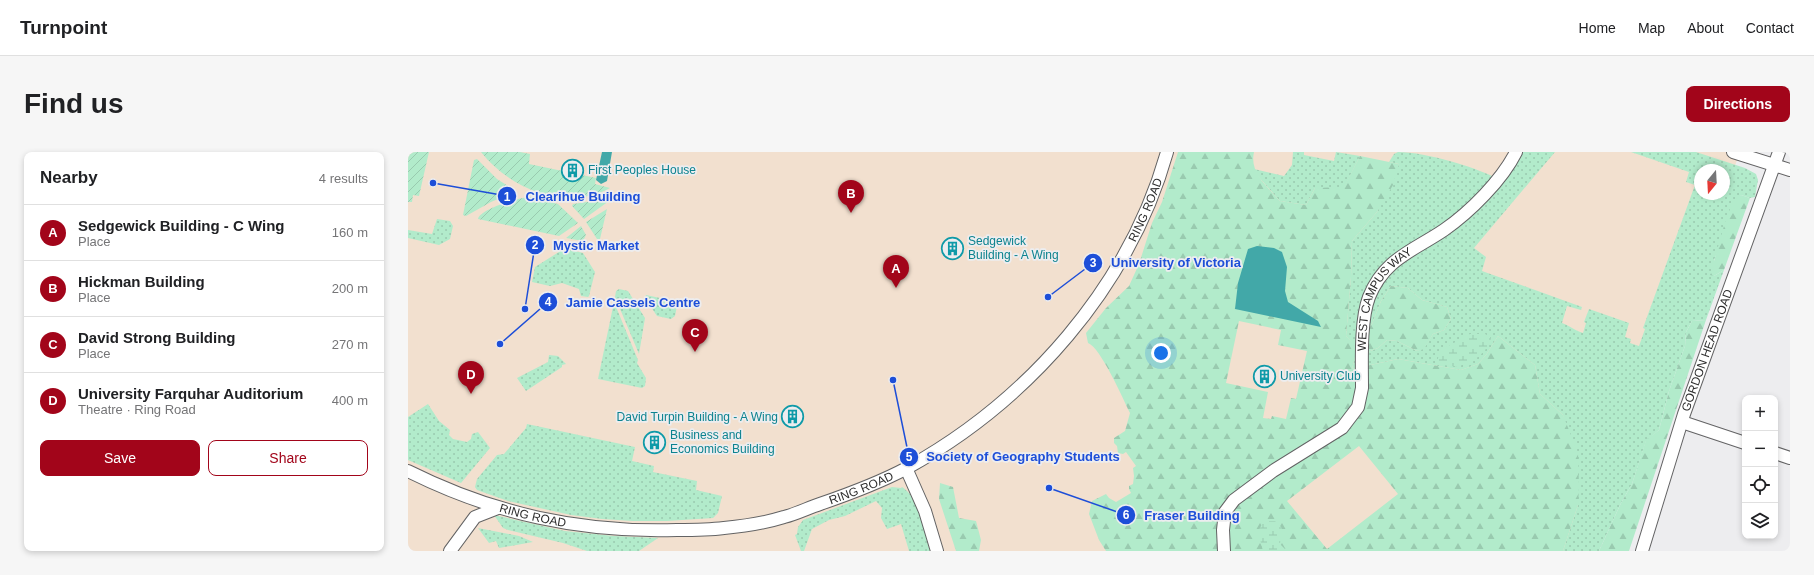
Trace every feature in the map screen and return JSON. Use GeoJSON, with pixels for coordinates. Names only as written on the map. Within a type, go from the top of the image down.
{"type":"FeatureCollection","features":[{"type":"Feature","properties":{"kind":"street","name":"RING ROAD"},"geometry":{"type":"LineString","coordinates":[[408,471],[447,489],[498,508],[535,518],[582,527],[655,531],[722,529],[784,517],[845,495],[906,468],[964,432],[984,418],[1027,380],[1070,333],[1096,298],[1126,249],[1155,187],[1167,152]]}},
{"type":"Feature","properties":{"kind":"street","name":"WEST CAMPUS WAY"},"geometry":{"type":"LineString","coordinates":[[1224,551],[1223,530],[1225,512],[1234,500],[1272,471],[1342,428],[1354,414],[1360,399],[1362,388],[1365,314],[1368,298],[1386,268],[1400,256],[1445,230],[1471,209],[1491,187],[1516,152]]}},
{"type":"Feature","properties":{"kind":"street"},"geometry":{"type":"LineString","coordinates":[[1733,152],[1790,170]]}},
{"type":"Feature","properties":{"kind":"street","name":"GORDON HEAD ROAD"},"geometry":{"type":"LineString","coordinates":[[1642,551],[1682,422],[1779,152]]}},
{"type":"Feature","properties":{"kind":"street"},"geometry":{"type":"LineString","coordinates":[[1682,422],[1742,442]]}},
{"type":"Feature","properties":{"kind":"street"},"geometry":{"type":"LineString","coordinates":[[1778,454],[1790,458]]}},
{"type":"Feature","properties":{"kind":"street"},"geometry":{"type":"LineString","coordinates":[[906,468],[925,511],[937,551]]}},
{"type":"Feature","properties":{"kind":"street"},"geometry":{"type":"LineString","coordinates":[[450,551],[475,517],[498,508]]}},
{"type":"Feature","properties":{"kind":"shaded area"},"geometry":{"type":"Polygon","coordinates":[[[408,152],[1740,152],[1730,180],[1730,164],[1694,164],[1694,200],[1723,200],[1595,551],[408,551],[408,152]]]}},
{"type":"Feature","properties":{"kind":"green space"},"geometry":{"type":"Polygon","coordinates":[[[408,152],[429,152],[419,196],[413,195],[412,202],[408,202],[408,152]]]}},
{"type":"Feature","properties":{"kind":"green space"},"geometry":{"type":"Polygon","coordinates":[[[481,152],[520,152],[530,154],[529,164],[596,178],[595,184],[610,188],[593,195],[575,198],[557,197],[540,193],[507,177],[481,152]]]}},
{"type":"Feature","properties":{"kind":"green space"},"geometry":{"type":"Polygon","coordinates":[[[1178,152],[1254,152],[1254,167],[1257,173],[1265,185],[1280,201],[1306,205],[1315,188],[1344,187],[1360,156],[1399,164],[1393,185],[1377,212],[1352,241],[1351,277],[1346,336],[1356,346],[1372,324],[1381,301],[1391,286],[1408,288],[1422,300],[1447,307],[1451,319],[1444,330],[1433,334],[1424,349],[1417,351],[1397,341],[1387,340],[1378,348],[1355,357],[1352,369],[1398,359],[1461,370],[1478,364],[1486,355],[1498,336],[1535,365],[1540,394],[1563,415],[1578,453],[1578,505],[1563,551],[1106,551],[1099,540],[1089,514],[1092,501],[1106,494],[1109,498],[1116,502],[1131,493],[1129,486],[1133,484],[1133,468],[1136,466],[1126,452],[1123,454],[1118,453],[1117,446],[1114,443],[1114,438],[1125,431],[1130,413],[1099,354],[1088,343],[1086,333],[1106,308],[1129,286],[1139,264],[1152,223],[1162,202],[1178,152]],[[1239,321],[1226,383],[1268,392],[1263,418],[1271,419],[1272,416],[1286,419],[1291,398],[1296,399],[1307,351],[1278,345],[1281,330],[1239,321]],[[1359,446],[1287,501],[1327,549],[1398,494],[1359,446]]]}},
{"type":"Feature","properties":{"kind":"green space"},"geometry":{"type":"Polygon","coordinates":[[[1293,152],[1304,152],[1304,155],[1334,161],[1336,152],[1360,156],[1344,188],[1315,188],[1306,205],[1280,201],[1256,174],[1254,169],[1284,176],[1292,165],[1293,152]]]}},
{"type":"Feature","properties":{"kind":"green space"},"geometry":{"type":"Polygon","coordinates":[[[1398,152],[1423,155],[1467,166],[1504,182],[1523,152],[1555,152],[1474,248],[1486,257],[1482,271],[1582,307],[1581,310],[1567,306],[1562,323],[1580,332],[1583,333],[1586,323],[1584,322],[1589,309],[1629,323],[1625,337],[1631,339],[1630,343],[1639,346],[1645,329],[1643,328],[1694,188],[1694,200],[1730,200],[1730,164],[1694,164],[1694,185],[1686,182],[1689,172],[1631,152],[1696,152],[1745,168],[1756,174],[1758,180],[1755,197],[1750,198],[1741,195],[1714,260],[1714,276],[1724,270],[1706,320],[1692,321],[1686,332],[1685,346],[1669,391],[1659,430],[1646,441],[1632,484],[1621,503],[1599,551],[1563,551],[1578,505],[1563,415],[1540,394],[1535,365],[1498,336],[1486,355],[1478,364],[1461,370],[1398,359],[1352,369],[1355,357],[1378,348],[1387,340],[1397,341],[1417,351],[1424,348],[1433,334],[1444,330],[1451,319],[1447,307],[1422,300],[1408,288],[1391,286],[1381,301],[1372,324],[1356,347],[1346,336],[1351,277],[1352,241],[1377,212],[1399,164],[1389,162],[1394,154],[1398,152]]]}},
{"type":"Feature","properties":{"kind":"green space"},"geometry":{"type":"Polygon","coordinates":[[[477,159],[497,179],[516,191],[491,202],[466,216],[463,215],[474,160],[477,159]]]}},
{"type":"Feature","properties":{"kind":"green space"},"geometry":{"type":"Polygon","coordinates":[[[1741,195],[1750,198],[1724,270],[1714,276],[1710,275],[1726,219],[1733,202],[1741,195]]]}},
{"type":"Feature","properties":{"kind":"green space"},"geometry":{"type":"Polygon","coordinates":[[[531,197],[558,204],[578,223],[559,236],[478,219],[480,215],[493,208],[510,201],[531,197]]]}},
{"type":"Feature","properties":{"kind":"green space"},"geometry":{"type":"Polygon","coordinates":[[[607,199],[609,201],[584,219],[572,206],[573,204],[607,199]]]}},
{"type":"Feature","properties":{"kind":"green space"},"geometry":{"type":"Polygon","coordinates":[[[607,209],[600,239],[597,239],[586,222],[607,209]]]}},
{"type":"Feature","properties":{"kind":"green space"},"geometry":{"type":"Polygon","coordinates":[[[437,219],[450,221],[453,226],[450,239],[439,245],[408,238],[408,230],[432,234],[437,219]]]}},
{"type":"Feature","properties":{"kind":"green space"},"geometry":{"type":"Polygon","coordinates":[[[581,226],[586,235],[583,241],[566,238],[581,226]]]}},
{"type":"Feature","properties":{"kind":"green space"},"geometry":{"type":"Polygon","coordinates":[[[570,245],[575,251],[583,253],[595,272],[588,297],[581,296],[579,289],[562,283],[550,286],[532,282],[535,267],[570,245]]]}},
{"type":"Feature","properties":{"kind":"green space"},"geometry":{"type":"Polygon","coordinates":[[[619,289],[628,291],[645,318],[639,354],[615,297],[616,291],[619,289]]]}},
{"type":"Feature","properties":{"kind":"green space"},"geometry":{"type":"Polygon","coordinates":[[[646,295],[674,301],[677,306],[675,316],[671,319],[657,316],[645,298],[646,295]]]}},
{"type":"Feature","properties":{"kind":"green space"},"geometry":{"type":"Polygon","coordinates":[[[614,302],[638,360],[637,363],[646,378],[645,386],[642,388],[598,379],[614,302]]]}},
{"type":"Feature","properties":{"kind":"green space"},"geometry":{"type":"Polygon","coordinates":[[[1706,320],[1629,551],[1599,551],[1621,503],[1632,484],[1646,440],[1659,430],[1669,391],[1685,346],[1686,332],[1692,321],[1706,320]]]}},
{"type":"Feature","properties":{"kind":"green space"},"geometry":{"type":"Polygon","coordinates":[[[1470,334],[1485,334],[1490,337],[1491,340],[1482,353],[1469,363],[1461,365],[1446,365],[1438,362],[1441,350],[1470,334]]]}},
{"type":"Feature","properties":{"kind":"green space"},"geometry":{"type":"Polygon","coordinates":[[[549,355],[558,356],[566,364],[562,365],[562,367],[526,391],[517,378],[548,362],[549,355]]]}},
{"type":"Feature","properties":{"kind":"green space"},"geometry":{"type":"Polygon","coordinates":[[[428,404],[439,421],[450,430],[449,435],[453,439],[467,442],[471,439],[472,434],[478,432],[490,448],[461,483],[408,460],[408,417],[428,404]]]}},
{"type":"Feature","properties":{"kind":"green space"},"geometry":{"type":"Polygon","coordinates":[[[527,424],[635,447],[632,461],[654,466],[653,472],[697,481],[696,490],[722,496],[718,513],[713,518],[667,521],[602,519],[571,515],[508,501],[477,490],[475,487],[477,479],[497,455],[504,454],[526,428],[527,424]]]}},
{"type":"Feature","properties":{"kind":"green space"},"geometry":{"type":"Polygon","coordinates":[[[940,483],[953,487],[959,518],[976,521],[981,540],[979,551],[956,551],[939,499],[940,483]]]}},
{"type":"Feature","properties":{"kind":"green space"},"geometry":{"type":"Polygon","coordinates":[[[892,487],[902,487],[913,499],[920,516],[930,551],[909,551],[901,524],[887,529],[881,518],[882,508],[876,501],[845,516],[829,520],[812,529],[804,551],[801,551],[795,535],[797,534],[798,527],[803,520],[892,487]]]}},
{"type":"Feature","properties":{"kind":"green space"},"geometry":{"type":"Polygon","coordinates":[[[494,515],[565,531],[614,536],[658,538],[639,551],[587,551],[563,543],[508,530],[503,528],[494,515]]]}},
{"type":"Feature","properties":{"kind":"green space"},"geometry":{"type":"Polygon","coordinates":[[[1264,521],[1275,521],[1282,528],[1280,544],[1287,551],[1263,551],[1258,531],[1264,521]]]}},
{"type":"Feature","properties":{"kind":"green space"},"geometry":{"type":"Polygon","coordinates":[[[478,528],[519,536],[533,542],[499,548],[496,541],[489,543],[478,528]]]}},
{"type":"Feature","properties":{"kind":"water"},"geometry":{"type":"Polygon","coordinates":[[[602,152],[612,152],[607,181],[601,184],[596,180],[602,152]]]}},
{"type":"Feature","properties":{"kind":"water"},"geometry":{"type":"Polygon","coordinates":[[[1257,246],[1274,248],[1282,252],[1287,267],[1285,291],[1288,302],[1318,321],[1321,327],[1235,309],[1238,283],[1248,249],[1257,246]]]}},
{"type":"Feature","properties":{"kind":"place","name":"First Peoples House"},"geometry":{"type":"Point","coordinates":[573,170]}},
{"type":"Feature","properties":{"kind":"place","name":"Clearihue Building"},"geometry":{"type":"Point","coordinates":[433,183]}},
{"type":"Feature","properties":{"kind":"place","name":"Hickman Building"},"geometry":{"type":"Point","coordinates":[851,213]}},
{"type":"Feature","properties":{"kind":"place","name":"Sedgewick Building - A Wing"},"geometry":{"type":"Point","coordinates":[953,248]}},
{"type":"Feature","properties":{"kind":"place","name":"Sedgewick Building - C Wing"},"geometry":{"type":"Point","coordinates":[896,288]}},
{"type":"Feature","properties":{"kind":"place","name":"University of Victoria"},"geometry":{"type":"Point","coordinates":[1048,297]}},
{"type":"Feature","properties":{"kind":"place","name":"Mystic Market"},"geometry":{"type":"Point","coordinates":[525,309]}},
{"type":"Feature","properties":{"kind":"place","name":"Jamie Cassels Centre"},"geometry":{"type":"Point","coordinates":[500,344]}},
{"type":"Feature","properties":{"kind":"place","name":"David Strong Building"},"geometry":{"type":"Point","coordinates":[695,352]}},
{"type":"Feature","properties":{"kind":"place","name":"University Club"},"geometry":{"type":"Point","coordinates":[1264,376]}},
{"type":"Feature","properties":{"kind":"place","name":"Society of Geography Students"},"geometry":{"type":"Point","coordinates":[893,380]}},
{"type":"Feature","properties":{"kind":"place","name":"University Farquhar Auditorium"},"geometry":{"type":"Point","coordinates":[471,394]}},
{"type":"Feature","properties":{"kind":"place","name":"David Turpin Building - A Wing"},"geometry":{"type":"Point","coordinates":[793,417]}},
{"type":"Feature","properties":{"kind":"place","name":"Business and Economics Building"},"geometry":{"type":"Point","coordinates":[654,442]}},
{"type":"Feature","properties":{"kind":"place","name":"Fraser Building"},"geometry":{"type":"Point","coordinates":[1049,488]}}]}
